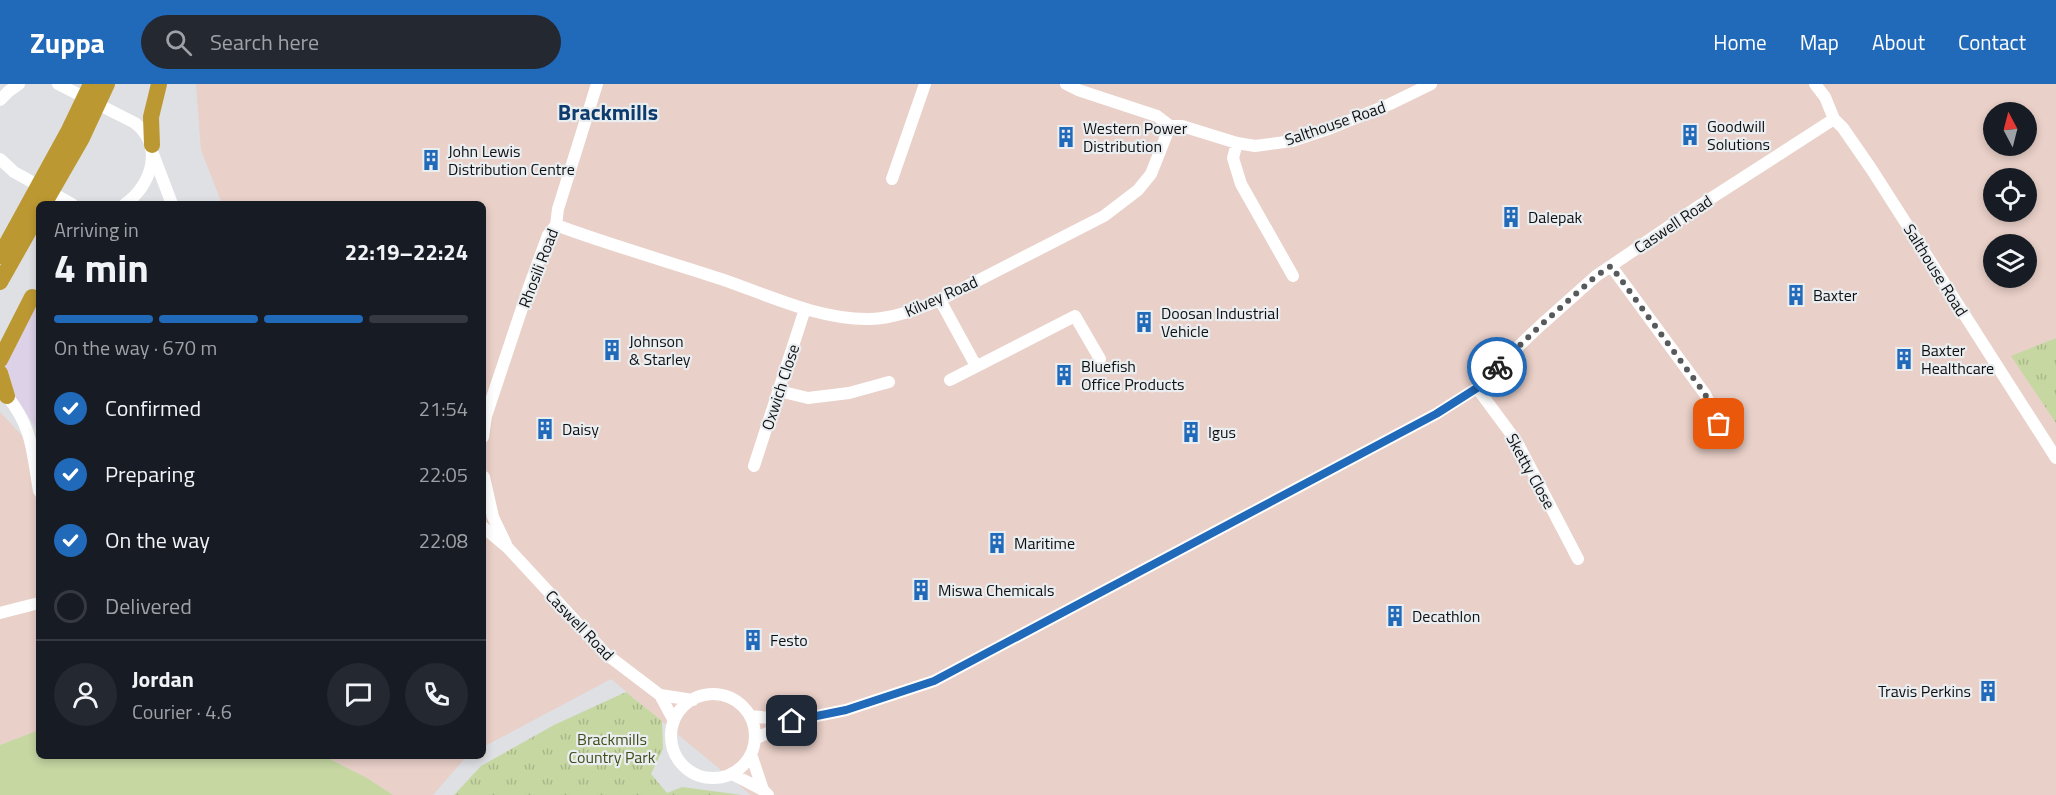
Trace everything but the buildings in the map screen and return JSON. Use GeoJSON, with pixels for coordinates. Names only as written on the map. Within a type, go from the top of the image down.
{"type":"FeatureCollection","features":[{"type":"Feature","properties":{"kind":"highway"},"geometry":{"type":"LineString","coordinates":[[0,256],[69,130],[91,84]]}},
{"type":"Feature","properties":{"kind":"highway"},"geometry":{"type":"LineString","coordinates":[[46,201],[82,138],[107,84]]}},
{"type":"Feature","properties":{"kind":"highway"},"geometry":{"type":"LineString","coordinates":[[152,149],[151,117],[159,84]]}},
{"type":"Feature","properties":{"kind":"highway"},"geometry":{"type":"LineString","coordinates":[[0,282],[36,218]]}},
{"type":"Feature","properties":{"kind":"highway"},"geometry":{"type":"LineString","coordinates":[[0,336],[35,291]]}},
{"type":"Feature","properties":{"kind":"highway"},"geometry":{"type":"LineString","coordinates":[[0,360],[35,291]]}},
{"type":"Feature","properties":{"kind":"highway"},"geometry":{"type":"LineString","coordinates":[[0,373],[3,394]]}},
{"type":"Feature","properties":{"kind":"street"},"geometry":{"type":"LineString","coordinates":[[0,100],[19,84]]}},
{"type":"Feature","properties":{"kind":"street","name":"Rhosili Road"},"geometry":{"type":"LineString","coordinates":[[486,414],[548,235],[556,225],[558,209],[597,84]]}},
{"type":"Feature","properties":{"kind":"street"},"geometry":{"type":"LineString","coordinates":[[892,178],[925,84]]}},
{"type":"Feature","properties":{"kind":"street","name":"Salthouse Road"},"geometry":{"type":"LineString","coordinates":[[1066,84],[1157,116],[1170,126],[1182,126],[1237,143],[1255,146],[1292,141],[1390,105],[1431,84]]}},
{"type":"Feature","properties":{"kind":"street","name":"Salthouse Road"},"geometry":{"type":"LineString","coordinates":[[1815,84],[1825,97],[1834,119],[1843,128],[1872,170],[2056,458]]}},
{"type":"Feature","properties":{"kind":"street"},"geometry":{"type":"LineString","coordinates":[[63,86],[141,127],[152,149],[171,201]]}},
{"type":"Feature","properties":{"kind":"street","name":"Caswell Road"},"geometry":{"type":"LineString","coordinates":[[755,739],[792,721],[856,708],[934,681],[1436,414],[1477,388],[1541,325],[1596,276],[1834,119]]}},
{"type":"Feature","properties":{"kind":"street","name":"Kilvey Road"},"geometry":{"type":"LineString","coordinates":[[556,225],[805,309],[869,319],[902,314],[940,300],[1104,216],[1138,190],[1151,174],[1170,126]]}},
{"type":"Feature","properties":{"kind":"street"},"geometry":{"type":"LineString","coordinates":[[1237,143],[1233,158],[1241,184],[1293,276]]}},
{"type":"Feature","properties":{"kind":"street"},"geometry":{"type":"LineString","coordinates":[[129,201],[146,182],[152,149]]}},
{"type":"Feature","properties":{"kind":"street"},"geometry":{"type":"LineString","coordinates":[[0,159],[20,176],[66,201]]}},
{"type":"Feature","properties":{"kind":"street"},"geometry":{"type":"LineString","coordinates":[[1611,266],[1705,394],[1726,439],[1734,439]]}},
{"type":"Feature","properties":{"kind":"street"},"geometry":{"type":"LineString","coordinates":[[940,300],[976,366]]}},
{"type":"Feature","properties":{"kind":"street","name":"Oxwich Close"},"geometry":{"type":"LineString","coordinates":[[754,466],[805,309]]}},
{"type":"Feature","properties":{"kind":"street"},"geometry":{"type":"LineString","coordinates":[[950,380],[1075,316],[1100,359]]}},
{"type":"Feature","properties":{"kind":"street"},"geometry":{"type":"LineString","coordinates":[[780,391],[808,398],[849,393],[889,382]]}},
{"type":"Feature","properties":{"kind":"street","name":"Sketty Close"},"geometry":{"type":"LineString","coordinates":[[1477,388],[1517,442],[1578,559]]}},
{"type":"Feature","properties":{"kind":"street"},"geometry":{"type":"LineString","coordinates":[[3,394],[20,412],[28,430],[36,474]]}},
{"type":"Feature","properties":{"kind":"street","name":"Caswell Road"},"geometry":{"type":"LineString","coordinates":[[486,487],[493,517],[508,548]]}},
{"type":"Feature","properties":{"kind":"street","name":"Caswell Road"},"geometry":{"type":"LineString","coordinates":[[486,530],[508,548],[606,654],[660,695],[674,721]]}},
{"type":"Feature","properties":{"kind":"street"},"geometry":{"type":"LineString","coordinates":[[0,613],[36,604]]}},
{"type":"Feature","properties":{"kind":"street","name":"Caswell Road"},"geometry":{"type":"LineString","coordinates":[[660,695],[693,700]]}},
{"type":"Feature","properties":{"kind":"street"},"geometry":{"type":"LineString","coordinates":[[705,695],[731,698],[750,716],[755,739],[752,754],[744,765],[732,774],[718,778],[704,777],[691,772],[683,766],[672,746],[671,734],[674,721],[682,708],[693,700],[705,695]]}},
{"type":"Feature","properties":{"kind":"street","name":"Caswell Road"},"geometry":{"type":"LineString","coordinates":[[750,716],[792,721]]}},
{"type":"Feature","properties":{"kind":"street"},"geometry":{"type":"LineString","coordinates":[[752,754],[765,792]]}},
{"type":"Feature","properties":{"kind":"street"},"geometry":{"type":"LineString","coordinates":[[732,774],[765,792]]}},
{"type":"Feature","properties":{"kind":"shaded area"},"geometry":{"type":"Polygon","coordinates":[[[196,84],[2056,84],[2056,338],[2012,356],[2056,423],[2056,795],[751,795],[611,679],[486,745],[486,201],[221,201],[201,150],[196,84]]]}},
{"type":"Feature","properties":{"kind":"shaded area"},"geometry":{"type":"Polygon","coordinates":[[[36,304],[36,428],[12,392],[4,367],[36,304]]]}},
{"type":"Feature","properties":{"kind":"shaded area"},"geometry":{"type":"Polygon","coordinates":[[[0,412],[26,440],[36,501],[36,731],[0,745],[0,412]]]}},
{"type":"Feature","properties":{"kind":"shaded area"},"geometry":{"type":"Polygon","coordinates":[[[330,759],[464,759],[433,795],[393,795],[367,778],[330,759]]]}},
{"type":"Feature","properties":{"kind":"green space"},"geometry":{"type":"Polygon","coordinates":[[[2056,338],[2056,423],[2011,356],[2056,338]]]}},
{"type":"Feature","properties":{"kind":"green space","name":"Brackmills Country Park"},"geometry":{"type":"Polygon","coordinates":[[[626,692],[662,721],[663,749],[651,774],[667,793],[682,787],[742,795],[454,795],[481,766],[554,725],[626,692]]]}},
{"type":"Feature","properties":{"kind":"green space"},"geometry":{"type":"Polygon","coordinates":[[[36,731],[36,759],[330,759],[367,778],[393,795],[0,795],[0,745],[36,731]]]}},
{"type":"Feature","properties":{"kind":"way so far"},"geometry":{"type":"LineString","coordinates":[[1497,367],[1596,276],[1611,266],[1705,394],[1719,424]]}},
{"type":"Feature","properties":{"kind":"place","name":"Goodwill Solutions"},"geometry":{"type":"Point","coordinates":[1690,135]}},
{"type":"Feature","properties":{"kind":"place","name":"Western Power Distribution"},"geometry":{"type":"Point","coordinates":[1066,137]}},
{"type":"Feature","properties":{"kind":"place","name":"John Lewis Distribution Centre"},"geometry":{"type":"Point","coordinates":[431,160]}},
{"type":"Feature","properties":{"kind":"place","name":"Dalepak"},"geometry":{"type":"Point","coordinates":[1511,217]}},
{"type":"Feature","properties":{"kind":"place","name":"Baxter"},"geometry":{"type":"Point","coordinates":[1796,295]}},
{"type":"Feature","properties":{"kind":"place","name":"Doosan Industrial Vehicle"},"geometry":{"type":"Point","coordinates":[1144,322]}},
{"type":"Feature","properties":{"kind":"place","name":"Johnson & Starley"},"geometry":{"type":"Point","coordinates":[612,350]}},
{"type":"Feature","properties":{"kind":"place","name":"Baxter Healthcare"},"geometry":{"type":"Point","coordinates":[1904,359]}},
{"type":"Feature","properties":{"kind":"place","name":"Bluefish Office Products"},"geometry":{"type":"Point","coordinates":[1064,375]}},
{"type":"Feature","properties":{"kind":"place","name":"Daisy"},"geometry":{"type":"Point","coordinates":[545,429]}},
{"type":"Feature","properties":{"kind":"place","name":"Igus"},"geometry":{"type":"Point","coordinates":[1191,432]}},
{"type":"Feature","properties":{"kind":"place","name":"Maritime"},"geometry":{"type":"Point","coordinates":[997,543]}},
{"type":"Feature","properties":{"kind":"place","name":"Miswa Chemicals"},"geometry":{"type":"Point","coordinates":[921,590]}},
{"type":"Feature","properties":{"kind":"place","name":"Decathlon"},"geometry":{"type":"Point","coordinates":[1395,616]}},
{"type":"Feature","properties":{"kind":"place","name":"Festo"},"geometry":{"type":"Point","coordinates":[753,640]}},
{"type":"Feature","properties":{"kind":"place","name":"Travis Perkins"},"geometry":{"type":"Point","coordinates":[1988,691]}},
{"type":"Feature","properties":{"kind":"district","name":"Brackmills"},"geometry":{"type":"Point","coordinates":[608,112]}},
{"type":"Feature","properties":{"kind":"route"},"geometry":{"type":"LineString","coordinates":[[792,721],[865,705],[934,681],[1436,414],[1477,388],[1497,367]]}}]}
